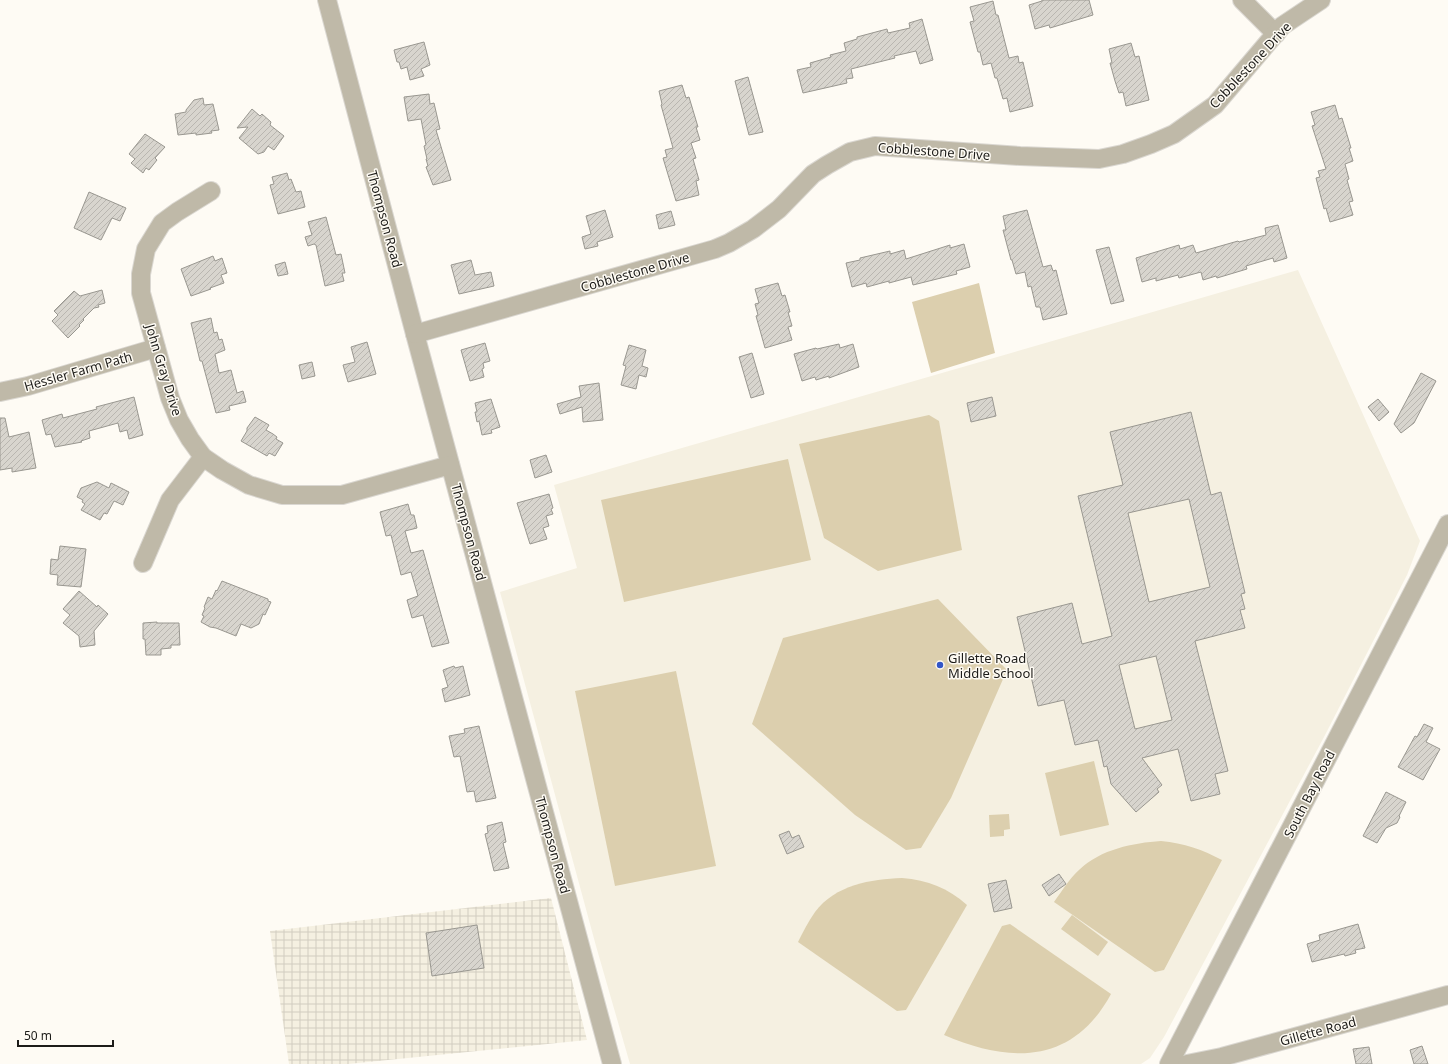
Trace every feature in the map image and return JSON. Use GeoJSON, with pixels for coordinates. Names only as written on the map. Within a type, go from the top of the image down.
{"type":"FeatureCollection","features":[{"type":"Feature","properties":{"kind":"street","name":"Thompson Road"},"geometry":{"type":"LineString","coordinates":[[327,0],[450,465],[612,1064]]}},
{"type":"Feature","properties":{"kind":"street"},"geometry":{"type":"LineString","coordinates":[[1242,0],[1276,34]]}},
{"type":"Feature","properties":{"kind":"street","name":"Cobblestone Drive"},"geometry":{"type":"LineString","coordinates":[[415,334],[715,249],[729,243],[753,229],[779,209],[813,174],[850,152],[875,146],[1020,156],[1099,159],[1123,154],[1151,144],[1174,134],[1215,105],[1282,26],[1321,0]]}},
{"type":"Feature","properties":{"kind":"street","name":"John Gray Drive"},"geometry":{"type":"LineString","coordinates":[[211,191],[162,223],[146,249],[141,274],[141,292],[170,398],[179,420],[190,440],[203,457],[222,470],[249,485],[282,496],[342,495],[450,465]]}},
{"type":"Feature","properties":{"kind":"street","name":"Hessler Farm Path"},"geometry":{"type":"LineString","coordinates":[[0,392],[28,386],[156,348]]}},
{"type":"Feature","properties":{"kind":"street"},"geometry":{"type":"LineString","coordinates":[[143,562],[170,500],[203,457]]}},
{"type":"Feature","properties":{"kind":"street","name":"South Bay Road"},"geometry":{"type":"LineString","coordinates":[[1169,1064],[1448,524]]}},
{"type":"Feature","properties":{"kind":"street","name":"Gillette Road"},"geometry":{"type":"LineString","coordinates":[[1187,1064],[1222,1057],[1448,995]]}},
{"type":"Feature","properties":{"kind":"shaded area","name":"Gillette Road Middle School"},"geometry":{"type":"Polygon","coordinates":[[[1298,270],[1420,541],[1407,575],[1324,737],[1164,1037],[1150,1058],[1141,1064],[630,1064],[596,946],[500,592],[577,568],[554,485],[1298,270]]]}},
{"type":"Feature","properties":{"kind":"shaded area"},"geometry":{"type":"Polygon","coordinates":[[[979,283],[995,353],[931,373],[912,302],[979,283]]]}},
{"type":"Feature","properties":{"kind":"shaded area"},"geometry":{"type":"Polygon","coordinates":[[[929,415],[939,421],[962,550],[878,571],[824,538],[799,444],[929,415]]]}},
{"type":"Feature","properties":{"kind":"shaded area"},"geometry":{"type":"Polygon","coordinates":[[[788,459],[811,560],[624,602],[601,500],[788,459]]]}},
{"type":"Feature","properties":{"kind":"shaded area"},"geometry":{"type":"Polygon","coordinates":[[[938,599],[1007,670],[951,798],[921,848],[906,850],[855,815],[752,724],[783,638],[938,599]]]}},
{"type":"Feature","properties":{"kind":"shaded area"},"geometry":{"type":"Polygon","coordinates":[[[676,671],[716,866],[615,886],[575,691],[676,671]]]}},
{"type":"Feature","properties":{"kind":"shaded area"},"geometry":{"type":"Polygon","coordinates":[[[1094,761],[1109,825],[1060,836],[1045,773],[1094,761]]]}},
{"type":"Feature","properties":{"kind":"shaded area"},"geometry":{"type":"Polygon","coordinates":[[[1009,814],[1010,829],[1004,830],[1004,836],[990,837],[989,815],[1009,814]]]}},
{"type":"Feature","properties":{"kind":"shaded area"},"geometry":{"type":"Polygon","coordinates":[[[1161,841],[1178,843],[1208,853],[1222,860],[1164,970],[1155,972],[1054,902],[1075,874],[1097,857],[1118,848],[1139,843],[1161,841]]]}},
{"type":"Feature","properties":{"kind":"shaded area"},"geometry":{"type":"Polygon","coordinates":[[[902,878],[937,886],[960,899],[967,905],[906,1010],[897,1011],[798,942],[815,912],[833,895],[854,885],[866,882],[902,878]]]}},
{"type":"Feature","properties":{"kind":"shaded area"},"geometry":{"type":"Polygon","coordinates":[[[551,898],[587,1040],[348,1064],[289,1064],[270,931],[551,898]]]}},
{"type":"Feature","properties":{"kind":"shaded area"},"geometry":{"type":"Polygon","coordinates":[[[1072,915],[1108,942],[1098,956],[1061,929],[1072,915]]]}},
{"type":"Feature","properties":{"kind":"shaded area"},"geometry":{"type":"Polygon","coordinates":[[[1010,924],[1111,994],[1096,1017],[1078,1034],[1059,1045],[1038,1052],[1016,1053],[993,1051],[944,1035],[1002,926],[1010,924]]]}},
{"type":"Feature","properties":{"kind":"building"},"geometry":{"type":"Polygon","coordinates":[[[1042,0],[1089,0],[1093,15],[1050,28],[1049,25],[1035,29],[1029,5],[1042,0]]]}},
{"type":"Feature","properties":{"kind":"building"},"geometry":{"type":"Polygon","coordinates":[[[993,1],[1009,58],[1018,56],[1019,63],[1023,62],[1033,106],[1010,112],[1007,98],[1003,99],[991,63],[983,65],[980,52],[978,52],[970,22],[974,21],[970,7],[993,1]]]}},
{"type":"Feature","properties":{"kind":"building"},"geometry":{"type":"Polygon","coordinates":[[[922,19],[933,60],[920,64],[916,51],[894,56],[895,58],[851,69],[853,78],[846,79],[847,83],[803,93],[797,70],[811,67],[810,63],[831,57],[830,55],[846,51],[844,43],[857,39],[857,37],[887,29],[888,33],[910,28],[909,23],[922,19]]]}},
{"type":"Feature","properties":{"kind":"building"},"geometry":{"type":"Polygon","coordinates":[[[424,42],[430,65],[421,69],[424,76],[410,80],[407,67],[401,69],[399,62],[397,62],[394,50],[424,42]]]}},
{"type":"Feature","properties":{"kind":"building"},"geometry":{"type":"Polygon","coordinates":[[[1131,43],[1135,57],[1139,56],[1149,100],[1126,106],[1123,92],[1119,93],[1115,81],[1110,63],[1112,63],[1109,49],[1131,43]]]}},
{"type":"Feature","properties":{"kind":"building"},"geometry":{"type":"Polygon","coordinates":[[[748,77],[763,132],[749,135],[735,81],[748,77]]]}},
{"type":"Feature","properties":{"kind":"building"},"geometry":{"type":"Polygon","coordinates":[[[682,85],[686,98],[689,97],[698,127],[696,127],[700,140],[691,143],[696,158],[693,159],[699,180],[696,181],[699,195],[676,201],[663,158],[667,157],[665,150],[673,148],[661,105],[659,91],[682,85]]]}},
{"type":"Feature","properties":{"kind":"building"},"geometry":{"type":"Polygon","coordinates":[[[429,94],[430,104],[434,103],[440,129],[436,130],[451,180],[433,185],[426,167],[428,166],[424,146],[426,145],[421,119],[408,121],[404,97],[429,94]]]}},
{"type":"Feature","properties":{"kind":"building"},"geometry":{"type":"Polygon","coordinates":[[[203,98],[204,105],[213,104],[219,130],[211,131],[212,133],[196,135],[196,133],[178,135],[175,114],[186,112],[194,100],[203,98]]]}},
{"type":"Feature","properties":{"kind":"building"},"geometry":{"type":"Polygon","coordinates":[[[1335,105],[1339,119],[1342,118],[1351,148],[1349,148],[1353,161],[1345,164],[1349,179],[1347,180],[1353,201],[1349,202],[1353,215],[1330,222],[1326,208],[1324,209],[1316,178],[1320,177],[1318,171],[1326,169],[1312,126],[1315,125],[1311,112],[1335,105]]]}},
{"type":"Feature","properties":{"kind":"building"},"geometry":{"type":"Polygon","coordinates":[[[252,109],[260,116],[262,114],[271,122],[270,125],[284,136],[274,150],[268,146],[264,152],[258,154],[239,138],[248,127],[237,128],[252,109]]]}},
{"type":"Feature","properties":{"kind":"building"},"geometry":{"type":"Polygon","coordinates":[[[145,134],[165,147],[155,158],[157,160],[149,170],[146,168],[143,173],[131,163],[135,159],[129,154],[145,134]]]}},
{"type":"Feature","properties":{"kind":"building"},"geometry":{"type":"Polygon","coordinates":[[[287,173],[296,192],[301,191],[305,207],[278,214],[270,185],[274,184],[272,177],[287,173]]]}},
{"type":"Feature","properties":{"kind":"building"},"geometry":{"type":"Polygon","coordinates":[[[89,192],[126,208],[120,221],[112,218],[101,240],[74,228],[89,192]]]}},
{"type":"Feature","properties":{"kind":"building"},"geometry":{"type":"Polygon","coordinates":[[[605,210],[613,237],[597,242],[598,246],[585,249],[582,237],[591,234],[586,216],[605,210]]]}},
{"type":"Feature","properties":{"kind":"building"},"geometry":{"type":"Polygon","coordinates":[[[1027,210],[1043,267],[1051,265],[1053,271],[1056,270],[1067,314],[1043,320],[1040,307],[1036,307],[1031,286],[1028,287],[1025,272],[1016,274],[1003,230],[1006,230],[1003,216],[1027,210]]]}},
{"type":"Feature","properties":{"kind":"building"},"geometry":{"type":"Polygon","coordinates":[[[671,211],[675,225],[659,229],[656,215],[671,211]]]}},
{"type":"Feature","properties":{"kind":"building"},"geometry":{"type":"Polygon","coordinates":[[[326,217],[336,255],[341,254],[345,273],[342,273],[344,281],[325,286],[316,245],[314,244],[308,246],[305,237],[312,235],[308,222],[326,217]]]}},
{"type":"Feature","properties":{"kind":"building"},"geometry":{"type":"Polygon","coordinates":[[[1278,225],[1287,258],[1274,262],[1273,258],[1246,266],[1247,269],[1217,278],[1216,276],[1203,280],[1201,272],[1179,278],[1178,275],[1156,281],[1156,278],[1142,282],[1136,258],[1179,245],[1180,249],[1193,245],[1196,253],[1266,235],[1265,228],[1278,225]]]}},
{"type":"Feature","properties":{"kind":"building"},"geometry":{"type":"Polygon","coordinates":[[[964,244],[970,267],[956,271],[957,274],[913,285],[911,277],[867,287],[866,283],[852,287],[846,263],[890,251],[890,254],[904,250],[906,259],[950,245],[950,248],[964,244]]]}},
{"type":"Feature","properties":{"kind":"building"},"geometry":{"type":"Polygon","coordinates":[[[1109,247],[1124,301],[1111,304],[1096,250],[1109,247]]]}},
{"type":"Feature","properties":{"kind":"building"},"geometry":{"type":"Polygon","coordinates":[[[213,256],[215,261],[222,258],[227,273],[221,275],[224,283],[191,296],[181,269],[213,256]]]}},
{"type":"Feature","properties":{"kind":"building"},"geometry":{"type":"Polygon","coordinates":[[[471,260],[475,275],[491,272],[494,286],[459,294],[451,265],[471,260]]]}},
{"type":"Feature","properties":{"kind":"building"},"geometry":{"type":"Polygon","coordinates":[[[285,262],[288,274],[278,276],[275,265],[285,262]]]}},
{"type":"Feature","properties":{"kind":"building"},"geometry":{"type":"Polygon","coordinates":[[[778,283],[782,296],[785,295],[790,312],[788,312],[792,326],[788,327],[792,340],[765,348],[756,316],[758,315],[755,304],[759,303],[755,289],[778,283]]]}},
{"type":"Feature","properties":{"kind":"building"},"geometry":{"type":"Polygon","coordinates":[[[102,290],[105,303],[94,308],[83,319],[84,320],[79,325],[80,326],[68,338],[52,321],[58,315],[54,311],[74,291],[80,296],[102,290]]]}},
{"type":"Feature","properties":{"kind":"building"},"geometry":{"type":"Polygon","coordinates":[[[211,318],[214,333],[217,332],[219,340],[222,339],[225,350],[215,354],[219,373],[231,370],[237,393],[243,391],[246,402],[229,406],[230,410],[216,413],[202,361],[200,361],[191,323],[211,318]]]}},
{"type":"Feature","properties":{"kind":"building"},"geometry":{"type":"Polygon","coordinates":[[[367,342],[376,374],[348,382],[343,365],[355,362],[351,347],[367,342]]]}},
{"type":"Feature","properties":{"kind":"building"},"geometry":{"type":"Polygon","coordinates":[[[485,343],[490,361],[483,363],[484,368],[482,369],[484,377],[470,381],[461,350],[485,343]]]}},
{"type":"Feature","properties":{"kind":"building"},"geometry":{"type":"Polygon","coordinates":[[[839,344],[840,348],[853,344],[859,367],[829,378],[829,376],[816,380],[815,377],[802,381],[794,354],[839,344]]]}},
{"type":"Feature","properties":{"kind":"building"},"geometry":{"type":"Polygon","coordinates":[[[629,345],[646,350],[642,366],[648,368],[646,377],[639,375],[636,389],[621,385],[626,366],[623,365],[629,345]]]}},
{"type":"Feature","properties":{"kind":"building"},"geometry":{"type":"Polygon","coordinates":[[[752,353],[764,394],[751,398],[739,357],[752,353]]]}},
{"type":"Feature","properties":{"kind":"building"},"geometry":{"type":"Polygon","coordinates":[[[312,362],[315,376],[302,379],[299,365],[312,362]]]}},
{"type":"Feature","properties":{"kind":"building"},"geometry":{"type":"Polygon","coordinates":[[[1421,373],[1436,381],[1414,423],[1401,433],[1394,424],[1421,373]]]}},
{"type":"Feature","properties":{"kind":"building"},"geometry":{"type":"Polygon","coordinates":[[[599,383],[603,420],[583,422],[582,407],[560,414],[557,404],[581,397],[579,386],[599,383]]]}},
{"type":"Feature","properties":{"kind":"building"},"geometry":{"type":"Polygon","coordinates":[[[134,397],[143,435],[129,439],[127,430],[120,432],[118,423],[89,431],[90,438],[81,441],[82,442],[55,447],[51,434],[46,435],[42,420],[62,414],[63,418],[134,397]]]}},
{"type":"Feature","properties":{"kind":"building"},"geometry":{"type":"Polygon","coordinates":[[[992,397],[996,416],[971,422],[967,403],[992,397]]]}},
{"type":"Feature","properties":{"kind":"building"},"geometry":{"type":"Polygon","coordinates":[[[491,399],[500,427],[491,430],[492,433],[482,435],[479,421],[477,422],[475,403],[491,399]]]}},
{"type":"Feature","properties":{"kind":"building"},"geometry":{"type":"Polygon","coordinates":[[[1378,399],[1389,412],[1379,421],[1368,407],[1378,399]]]}},
{"type":"Feature","properties":{"kind":"building"},"geometry":{"type":"Polygon","coordinates":[[[1191,412],[1211,495],[1221,492],[1245,593],[1241,594],[1245,609],[1240,610],[1245,628],[1195,641],[1228,771],[1215,774],[1220,794],[1191,801],[1178,749],[1142,758],[1162,785],[1157,789],[1159,792],[1136,812],[1111,784],[1107,766],[1104,767],[1098,740],[1075,745],[1064,700],[1038,706],[1017,617],[1072,603],[1082,644],[1112,636],[1078,496],[1123,485],[1110,432],[1191,412]],[[1189,499],[1128,513],[1149,602],[1210,587],[1189,499]],[[1156,656],[1119,665],[1135,729],[1172,720],[1156,656]]]}},
{"type":"Feature","properties":{"kind":"building"},"geometry":{"type":"Polygon","coordinates":[[[255,417],[269,425],[266,430],[283,443],[275,456],[269,453],[267,456],[241,441],[247,431],[247,428],[255,417]]]}},
{"type":"Feature","properties":{"kind":"building"},"geometry":{"type":"Polygon","coordinates":[[[0,418],[5,418],[9,437],[29,432],[36,468],[12,472],[12,468],[0,470],[0,418]]]}},
{"type":"Feature","properties":{"kind":"building"},"geometry":{"type":"Polygon","coordinates":[[[546,455],[552,472],[535,478],[530,460],[546,455]]]}},
{"type":"Feature","properties":{"kind":"building"},"geometry":{"type":"Polygon","coordinates":[[[97,482],[109,488],[111,483],[129,492],[123,505],[114,501],[107,514],[104,513],[100,520],[81,510],[85,504],[82,502],[83,500],[77,497],[81,488],[97,482]]]}},
{"type":"Feature","properties":{"kind":"building"},"geometry":{"type":"Polygon","coordinates":[[[549,494],[553,514],[546,516],[549,526],[543,528],[547,539],[530,544],[517,503],[549,494]]]}},
{"type":"Feature","properties":{"kind":"building"},"geometry":{"type":"Polygon","coordinates":[[[408,504],[411,515],[414,515],[417,528],[405,531],[411,553],[423,550],[449,643],[432,647],[423,615],[412,618],[407,600],[418,596],[411,572],[401,575],[391,535],[386,536],[380,512],[408,504]]]}},
{"type":"Feature","properties":{"kind":"building"},"geometry":{"type":"Polygon","coordinates":[[[60,546],[86,549],[81,587],[57,585],[58,575],[50,574],[51,559],[58,560],[60,546]]]}},
{"type":"Feature","properties":{"kind":"building"},"geometry":{"type":"Polygon","coordinates":[[[222,581],[268,599],[268,601],[271,602],[265,615],[263,614],[259,624],[251,628],[241,624],[236,636],[210,627],[201,622],[204,616],[202,615],[208,597],[212,599],[222,581]]]}},
{"type":"Feature","properties":{"kind":"building"},"geometry":{"type":"Polygon","coordinates":[[[79,591],[97,607],[98,605],[108,614],[94,631],[95,645],[80,647],[79,636],[63,623],[70,615],[63,609],[79,591]]]}},
{"type":"Feature","properties":{"kind":"building"},"geometry":{"type":"Polygon","coordinates":[[[143,623],[179,623],[180,645],[171,645],[171,648],[161,649],[161,655],[146,655],[145,639],[143,639],[143,623]]]}},
{"type":"Feature","properties":{"kind":"building"},"geometry":{"type":"Polygon","coordinates":[[[454,666],[455,668],[463,666],[470,695],[445,702],[442,689],[448,687],[443,670],[454,666]]]}},
{"type":"Feature","properties":{"kind":"building"},"geometry":{"type":"Polygon","coordinates":[[[1424,724],[1433,728],[1426,742],[1440,749],[1423,780],[1398,767],[1415,736],[1417,737],[1424,724]]]}},
{"type":"Feature","properties":{"kind":"building"},"geometry":{"type":"Polygon","coordinates":[[[479,726],[496,798],[476,802],[474,791],[467,792],[460,756],[454,757],[449,736],[465,733],[464,729],[479,726]]]}},
{"type":"Feature","properties":{"kind":"building"},"geometry":{"type":"Polygon","coordinates":[[[1386,792],[1406,802],[1397,823],[1386,828],[1377,843],[1363,836],[1386,792]]]}},
{"type":"Feature","properties":{"kind":"building"},"geometry":{"type":"Polygon","coordinates":[[[502,822],[506,842],[503,843],[509,868],[494,871],[485,834],[488,833],[487,826],[502,822]]]}},
{"type":"Feature","properties":{"kind":"building"},"geometry":{"type":"Polygon","coordinates":[[[789,831],[792,838],[799,835],[804,847],[787,854],[779,835],[789,831]]]}},
{"type":"Feature","properties":{"kind":"building"},"geometry":{"type":"Polygon","coordinates":[[[1059,874],[1066,884],[1049,896],[1042,885],[1059,874]]]}},
{"type":"Feature","properties":{"kind":"building"},"geometry":{"type":"Polygon","coordinates":[[[1006,880],[1012,908],[994,912],[988,884],[1006,880]]]}},
{"type":"Feature","properties":{"kind":"building"},"geometry":{"type":"Polygon","coordinates":[[[1358,924],[1365,948],[1355,950],[1356,953],[1345,956],[1344,954],[1312,962],[1307,944],[1320,940],[1319,935],[1358,924]]]}},
{"type":"Feature","properties":{"kind":"building"},"geometry":{"type":"Polygon","coordinates":[[[477,925],[484,968],[432,976],[426,933],[477,925]]]}},
{"type":"Feature","properties":{"kind":"building"},"geometry":{"type":"Polygon","coordinates":[[[1422,1046],[1428,1064],[1414,1064],[1410,1050],[1422,1046]]]}},
{"type":"Feature","properties":{"kind":"building"},"geometry":{"type":"Polygon","coordinates":[[[1369,1047],[1372,1064],[1356,1064],[1353,1049],[1369,1047]]]}},
{"type":"Feature","properties":{"kind":"place","name":"Gillette Road Middle School"},"geometry":{"type":"Point","coordinates":[940,665]}}]}
